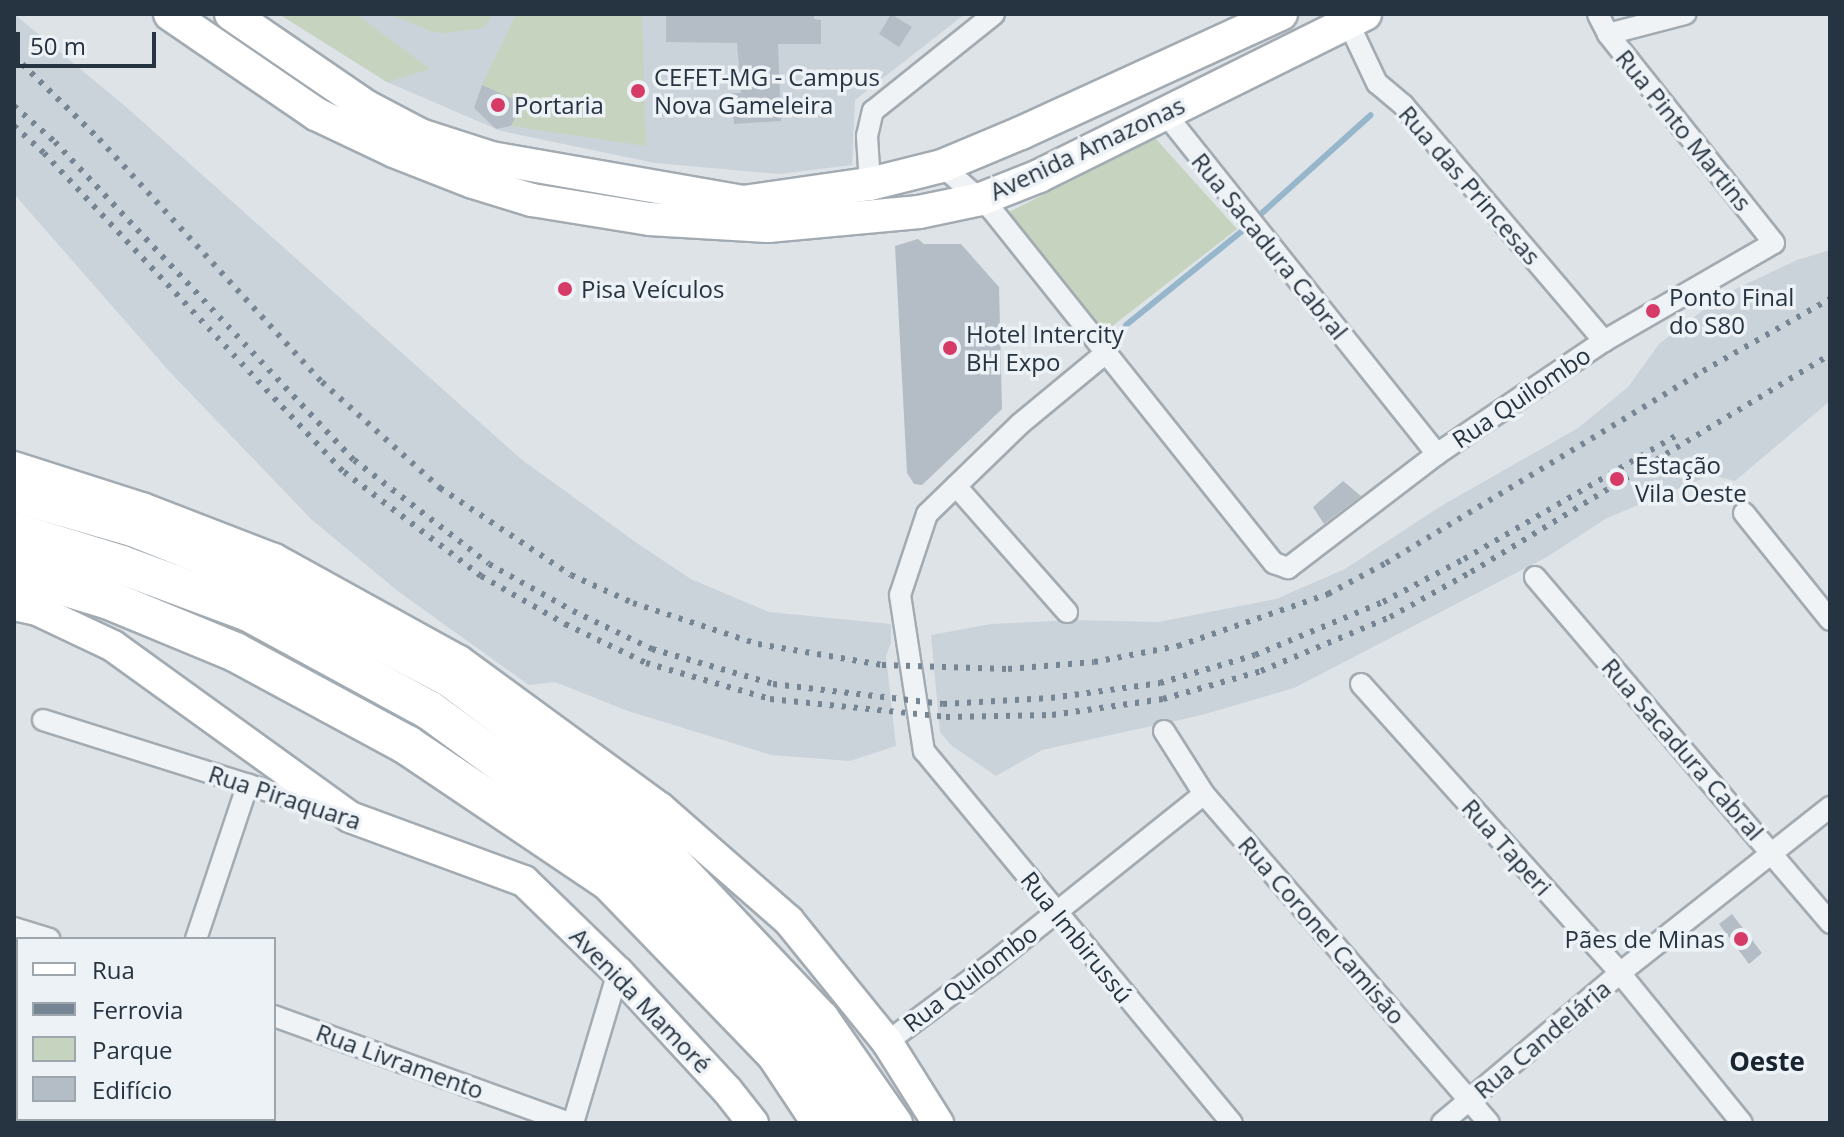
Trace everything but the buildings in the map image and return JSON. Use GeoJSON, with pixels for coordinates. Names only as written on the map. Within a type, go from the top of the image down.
{"type":"FeatureCollection","features":[{"type":"Feature","properties":{"kind":"highway"},"geometry":{"type":"LineString","coordinates":[[14,532],[122,565],[249,612],[429,710],[627,855],[799,1037],[859,1123]]}},
{"type":"Feature","properties":{"kind":"highway"},"geometry":{"type":"LineString","coordinates":[[14,571],[109,600],[235,652],[407,745],[609,881],[776,1054],[822,1123]]}},
{"type":"Feature","properties":{"kind":"main road","name":"Avenida Amazonas"},"geometry":{"type":"LineString","coordinates":[[170,14],[316,114],[394,151],[532,200],[649,219],[768,226],[919,212],[981,199],[1039,176],[1357,18]]}},
{"type":"Feature","properties":{"kind":"main road","name":"Avenida Amazonas"},"geometry":{"type":"LineString","coordinates":[[231,14],[367,107],[420,135],[482,156],[743,202],[870,184],[942,166],[1281,14]]}},
{"type":"Feature","properties":{"kind":"street"},"geometry":{"type":"LineString","coordinates":[[870,184],[867,136],[873,111],[994,14]]}},
{"type":"Feature","properties":{"kind":"street","name":"Rua Pinto Martins"},"geometry":{"type":"LineString","coordinates":[[1598,14],[1608,34],[1774,243]]}},
{"type":"Feature","properties":{"kind":"street"},"geometry":{"type":"LineString","coordinates":[[1608,34],[1685,14]]}},
{"type":"Feature","properties":{"kind":"street","name":"Rua das Princesas"},"geometry":{"type":"LineString","coordinates":[[1357,18],[1377,83],[1404,106],[1604,341]]}},
{"type":"Feature","properties":{"kind":"street","name":"Rua Sacadura Cabral"},"geometry":{"type":"LineString","coordinates":[[1164,112],[1437,454]]}},
{"type":"Feature","properties":{"kind":"street"},"geometry":{"type":"LineString","coordinates":[[942,166],[981,199],[1107,352],[1020,424],[956,486],[1067,612]]}},
{"type":"Feature","properties":{"kind":"street","name":"Rua Quilombo"},"geometry":{"type":"LineString","coordinates":[[1107,352],[1280,568],[1288,568],[1437,454],[1604,341],[1774,243]]}},
{"type":"Feature","properties":{"kind":"street"},"geometry":{"type":"LineString","coordinates":[[14,467],[142,508],[274,559],[459,661],[660,808],[777,911],[887,1042],[938,1123]]}},
{"type":"Feature","properties":{"kind":"street","name":"Rua Imbirussú"},"geometry":{"type":"LineString","coordinates":[[956,486],[927,514],[900,595],[924,751],[1055,913],[1232,1123]]}},
{"type":"Feature","properties":{"kind":"street"},"geometry":{"type":"LineString","coordinates":[[14,497],[132,531],[262,583],[448,681],[647,831],[823,1017],[897,1123]]}},
{"type":"Feature","properties":{"kind":"street"},"geometry":{"type":"LineString","coordinates":[[1744,513],[1830,620]]}},
{"type":"Feature","properties":{"kind":"street","name":"Rua Sacadura Cabral"},"geometry":{"type":"LineString","coordinates":[[1535,577],[1830,923]]}},
{"type":"Feature","properties":{"kind":"street"},"geometry":{"type":"LineString","coordinates":[[14,605],[37,610],[113,646],[350,817]]}},
{"type":"Feature","properties":{"kind":"street","name":"Rua Taperi"},"geometry":{"type":"LineString","coordinates":[[1361,684],[1620,973],[1742,1123]]}},
{"type":"Feature","properties":{"kind":"street","name":"Rua Piraquara"},"geometry":{"type":"LineString","coordinates":[[43,720],[350,817],[524,881]]}},
{"type":"Feature","properties":{"kind":"street","name":"Rua Coronel Camisão"},"geometry":{"type":"LineString","coordinates":[[1164,731],[1204,794],[1489,1123]]}},
{"type":"Feature","properties":{"kind":"street"},"geometry":{"type":"LineString","coordinates":[[197,937],[248,784]]}},
{"type":"Feature","properties":{"kind":"street","name":"Rua Quilombo"},"geometry":{"type":"LineString","coordinates":[[887,1042],[1204,794]]}},
{"type":"Feature","properties":{"kind":"street","name":"Rua Candelária"},"geometry":{"type":"LineString","coordinates":[[1442,1123],[1620,973],[1774,855],[1830,807]]}},
{"type":"Feature","properties":{"kind":"street","name":"Avenida Mamoré"},"geometry":{"type":"LineString","coordinates":[[524,881],[618,972],[727,1090],[753,1123]]}},
{"type":"Feature","properties":{"kind":"street"},"geometry":{"type":"LineString","coordinates":[[14,928],[43,937]]}},
{"type":"Feature","properties":{"kind":"street"},"geometry":{"type":"LineString","coordinates":[[572,1123],[618,972]]}},
{"type":"Feature","properties":{"kind":"street","name":"Rua Livramento"},"geometry":{"type":"LineString","coordinates":[[276,1017],[572,1123]]}},
{"type":"Feature","properties":{"kind":"shaded area"},"geometry":{"type":"Polygon","coordinates":[[[14,14],[125,106],[521,459],[634,541],[691,579],[769,612],[891,624],[891,643],[886,656],[896,746],[850,761],[771,755],[628,711],[555,682],[529,685],[399,592],[312,520],[169,371],[14,194],[14,14]]]}},
{"type":"Feature","properties":{"kind":"shaded area","name":"CEFET-MG - Campus Nova Gameleira"},"geometry":{"type":"Polygon","coordinates":[[[279,14],[965,14],[855,100],[852,165],[779,174],[655,163],[501,131],[387,82],[279,14]]]}},
{"type":"Feature","properties":{"kind":"shaded area"},"geometry":{"type":"Polygon","coordinates":[[[1830,250],[1830,401],[1735,481],[1711,475],[1607,518],[1547,557],[1294,688],[1202,715],[1042,750],[996,776],[952,746],[940,732],[931,635],[991,624],[1075,620],[1158,622],[1276,599],[1345,569],[1441,506],[1578,428],[1628,387],[1659,344],[1723,295],[1797,260],[1830,250]]]}},
{"type":"Feature","properties":{"kind":"green space"},"geometry":{"type":"Polygon","coordinates":[[[279,14],[356,14],[430,69],[387,82],[279,14]]]}},
{"type":"Feature","properties":{"kind":"green space"},"geometry":{"type":"Polygon","coordinates":[[[389,14],[493,14],[484,28],[445,33],[430,31],[389,14]]]}},
{"type":"Feature","properties":{"kind":"green space"},"geometry":{"type":"Polygon","coordinates":[[[516,14],[642,14],[646,146],[511,126],[521,103],[482,85],[516,14]]]}},
{"type":"Feature","properties":{"kind":"green space"},"geometry":{"type":"Polygon","coordinates":[[[1155,138],[1237,229],[1102,334],[1009,212],[1155,138]]]}},
{"type":"Feature","properties":{"kind":"waterway"},"geometry":{"type":"LineString","coordinates":[[1126,325],[1242,231],[1371,115]]}},
{"type":"Feature","properties":{"kind":"railway"},"geometry":{"type":"LineString","coordinates":[[14,56],[99,139],[322,382],[440,488],[571,575],[633,603],[758,644],[882,665],[1008,669],[1094,662],[1178,646],[1328,594],[1386,563],[1703,371],[1830,299]]}},
{"type":"Feature","properties":{"kind":"railway"},"geometry":{"type":"LineString","coordinates":[[14,106],[55,142],[354,460],[489,564],[573,611],[652,649],[773,684],[943,704],[1051,698],[1160,683],[1255,655],[1383,602],[1464,559],[1675,436]]}},
{"type":"Feature","properties":{"kind":"railway"},"geometry":{"type":"LineString","coordinates":[[14,126],[44,153],[344,472],[481,576],[565,624],[646,663],[770,699],[946,717],[1052,715],[1163,699],[1261,671],[1390,617],[1471,572],[1830,355]]}},
{"type":"Feature","properties":{"kind":"place","name":"CEFET-MG - Campus Nova Gameleira"},"geometry":{"type":"Point","coordinates":[638,91]}},
{"type":"Feature","properties":{"kind":"place","name":"Portaria"},"geometry":{"type":"Point","coordinates":[498,105]}},
{"type":"Feature","properties":{"kind":"place","name":"Pisa Veículos"},"geometry":{"type":"Point","coordinates":[565,289]}},
{"type":"Feature","properties":{"kind":"place","name":"Ponto Final do S80"},"geometry":{"type":"Point","coordinates":[1653,311]}},
{"type":"Feature","properties":{"kind":"place","name":"Hotel Intercity BH Expo"},"geometry":{"type":"Point","coordinates":[950,348]}},
{"type":"Feature","properties":{"kind":"place","name":"Estação Vila Oeste"},"geometry":{"type":"Point","coordinates":[1617,479]}},
{"type":"Feature","properties":{"kind":"place","name":"Pães de Minas"},"geometry":{"type":"Point","coordinates":[1741,939]}},
{"type":"Feature","properties":{"kind":"district","name":"Oeste"},"geometry":{"type":"Point","coordinates":[1767,1062]}}]}
